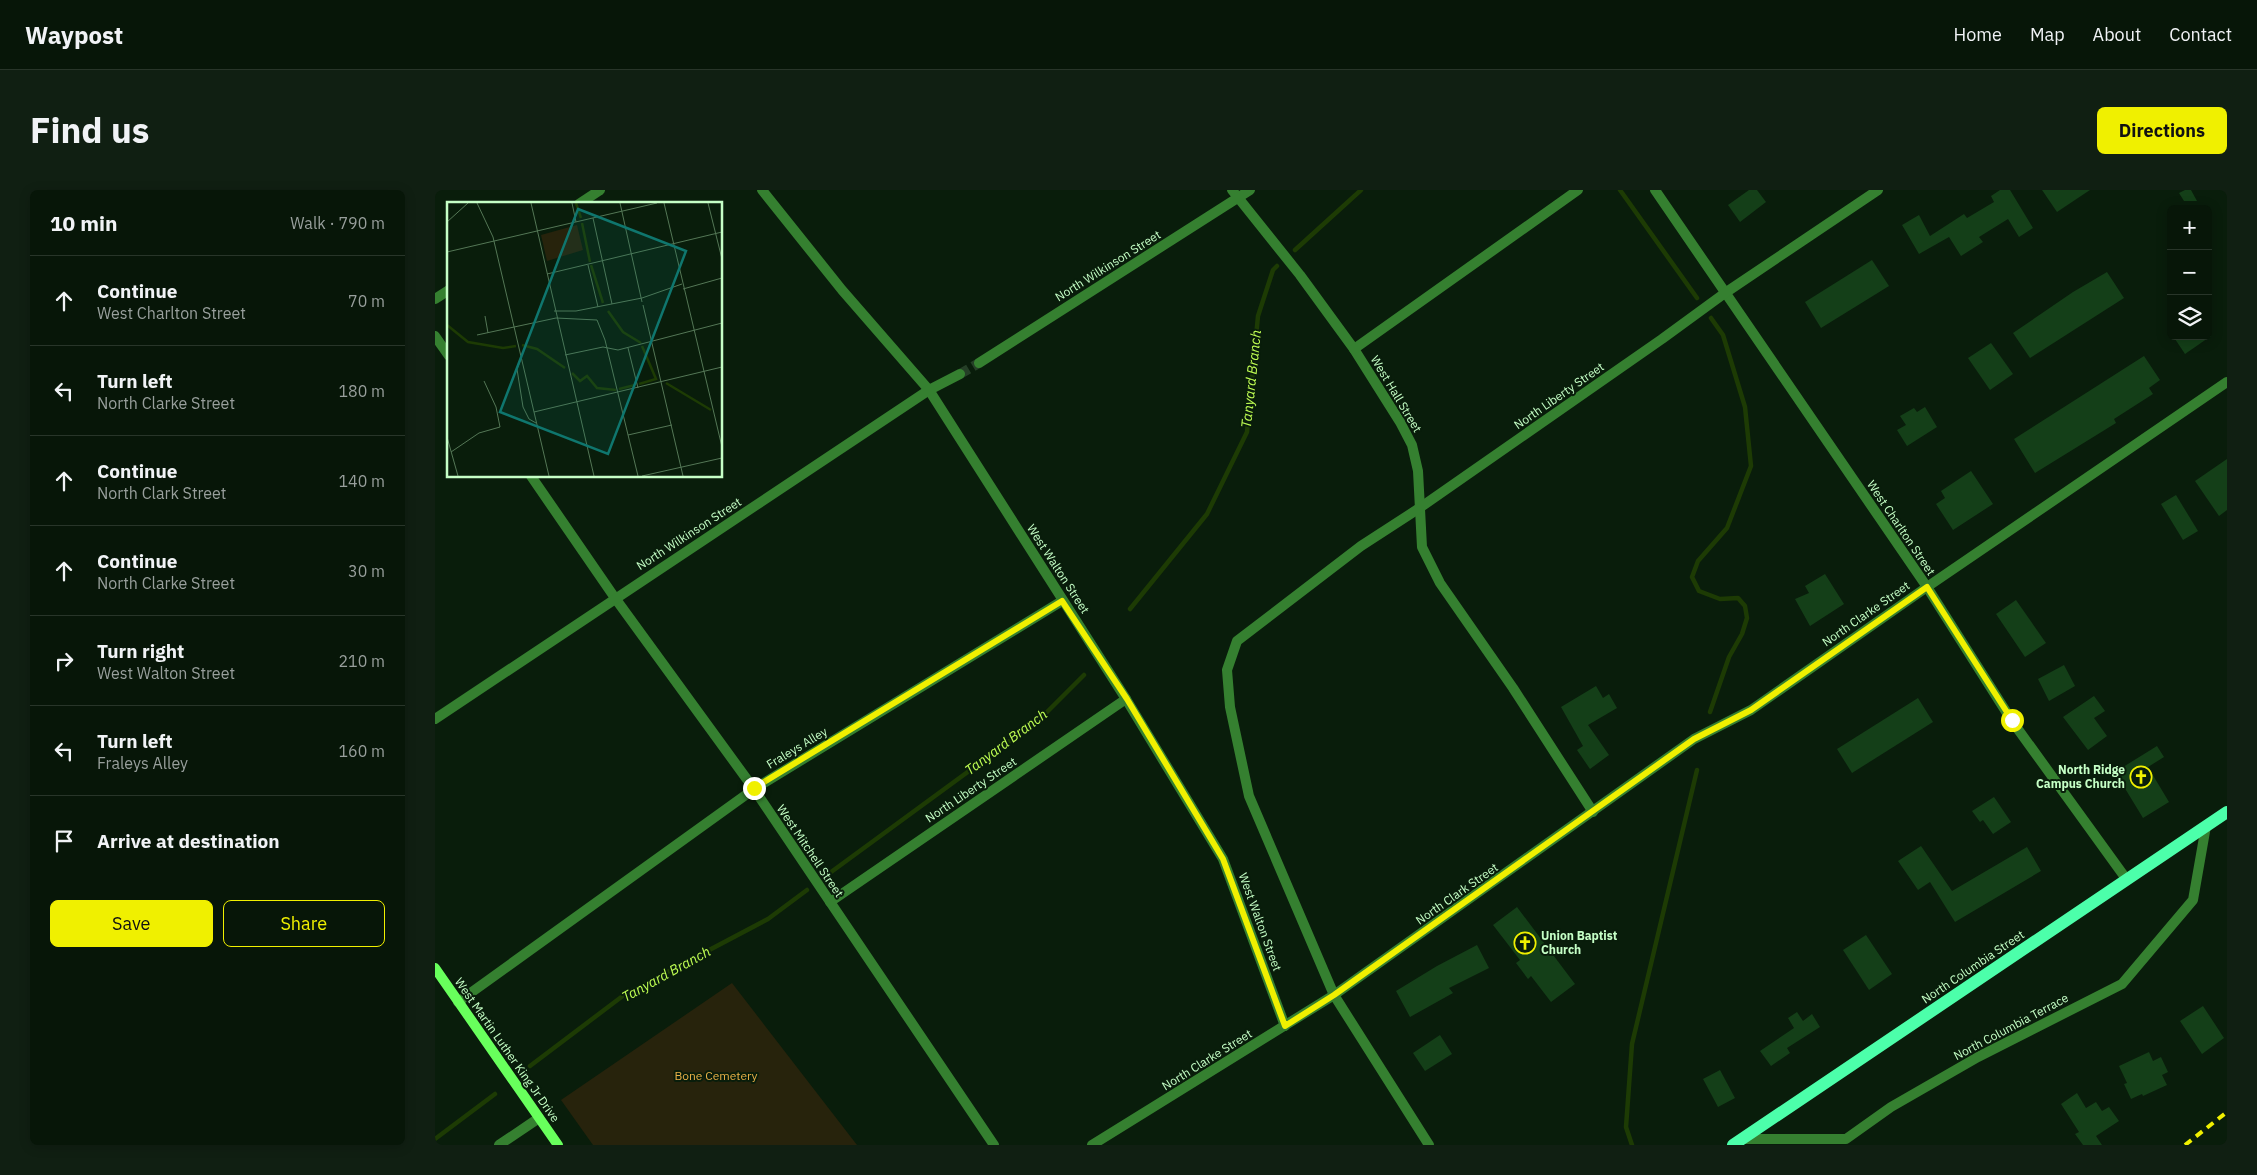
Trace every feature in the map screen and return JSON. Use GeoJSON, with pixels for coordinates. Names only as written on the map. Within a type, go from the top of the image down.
{"type":"FeatureCollection","features":[{"type":"Feature","properties":{"kind":"main road","name":"North Columbia Street"},"geometry":{"type":"LineString","coordinates":[[1738,1142],[2227,812]]}},
{"type":"Feature","properties":{"kind":"main road","name":"West Martin Luther King Jr Drive"},"geometry":{"type":"LineString","coordinates":[[435,968],[558,1145]]}},
{"type":"Feature","properties":{"kind":"street"},"geometry":{"type":"LineString","coordinates":[[582,202],[600,190]]}},
{"type":"Feature","properties":{"kind":"street","name":"West Walton Street"},"geometry":{"type":"LineString","coordinates":[[762,190],[842,290],[929,390],[1062,601],[1127,699],[1223,859],[1285,1026]]}},
{"type":"Feature","properties":{"kind":"street","name":"North Wilkinson Street"},"geometry":{"type":"LineString","coordinates":[[979,363],[1235,194],[1250,190]]}},
{"type":"Feature","properties":{"kind":"street"},"geometry":{"type":"LineString","coordinates":[[1354,349],[1578,190]]}},
{"type":"Feature","properties":{"kind":"street","name":"West Charlton Street"},"geometry":{"type":"LineString","coordinates":[[1655,190],[1927,587],[2012,720],[2127,880]]}},
{"type":"Feature","properties":{"kind":"street","name":"North Liberty Street"},"geometry":{"type":"LineString","coordinates":[[1334,995],[1249,796],[1230,707],[1227,670],[1237,641],[1361,546],[1418,509],[1654,345],[1725,292],[1878,190]]}},
{"type":"Feature","properties":{"kind":"street","name":"West Hall Street"},"geometry":{"type":"LineString","coordinates":[[1235,194],[1300,275],[1354,349],[1413,445],[1418,471],[1418,509],[1422,547],[1440,583],[1513,688],[1593,812]]}},
{"type":"Feature","properties":{"kind":"street"},"geometry":{"type":"LineString","coordinates":[[435,299],[447,291]]}},
{"type":"Feature","properties":{"kind":"street"},"geometry":{"type":"LineString","coordinates":[[435,336],[447,353]]}},
{"type":"Feature","properties":{"kind":"street","name":"North Wilkinson Street"},"geometry":{"type":"LineString","coordinates":[[435,719],[929,390],[961,374]]}},
{"type":"Feature","properties":{"kind":"street","name":"North Clarke Street"},"geometry":{"type":"LineString","coordinates":[[1593,812],[1694,739],[1751,710],[2227,382]]}},
{"type":"Feature","properties":{"kind":"street","name":"West Mitchell Street"},"geometry":{"type":"LineString","coordinates":[[532,478],[615,598],[754,788],[994,1145]]}},
{"type":"Feature","properties":{"kind":"street","name":"Fraleys Alley"},"geometry":{"type":"LineString","coordinates":[[459,1002],[754,788],[1062,601]]}},
{"type":"Feature","properties":{"kind":"street","name":"North Liberty Street"},"geometry":{"type":"LineString","coordinates":[[830,902],[1127,699]]}},
{"type":"Feature","properties":{"kind":"street","name":"North Clark Street"},"geometry":{"type":"LineString","coordinates":[[1334,995],[1593,812]]}},
{"type":"Feature","properties":{"kind":"street","name":"North Columbia Terrace"},"geometry":{"type":"LineString","coordinates":[[1738,1142],[1846,1139],[1891,1107],[1970,1062],[2122,984],[2193,900],[2206,826]]}},
{"type":"Feature","properties":{"kind":"street"},"geometry":{"type":"LineString","coordinates":[[1334,995],[1429,1145]]}},
{"type":"Feature","properties":{"kind":"street","name":"North Clarke Street"},"geometry":{"type":"LineString","coordinates":[[1092,1145],[1334,995]]}},
{"type":"Feature","properties":{"kind":"street"},"geometry":{"type":"LineString","coordinates":[[499,1145],[539,1118]]}},
{"type":"Feature","properties":{"kind":"green space","name":"Bone Cemetery"},"geometry":{"type":"Polygon","coordinates":[[[732,983],[857,1145],[593,1145],[561,1100],[732,983]]]}},
{"type":"Feature","properties":{"kind":"building"},"geometry":{"type":"Polygon","coordinates":[[[1749,190],[1757,190],[1766,202],[1740,222],[1728,205],[1749,190]]]}},
{"type":"Feature","properties":{"kind":"building"},"geometry":{"type":"Polygon","coordinates":[[[2000,190],[2010,190],[2033,228],[2019,237],[2008,219],[1979,237],[1983,242],[1961,256],[1949,237],[1919,254],[1902,225],[1919,215],[1930,236],[1964,214],[1967,218],[1994,202],[1991,196],[2000,190]]]}},
{"type":"Feature","properties":{"kind":"building"},"geometry":{"type":"Polygon","coordinates":[[[2042,190],[2090,190],[2057,212],[2042,190]]]}},
{"type":"Feature","properties":{"kind":"building"},"geometry":{"type":"Polygon","coordinates":[[[2191,190],[2197,201],[2184,201],[2179,193],[2191,190]]]}},
{"type":"Feature","properties":{"kind":"building"},"geometry":{"type":"Polygon","coordinates":[[[1872,260],[1889,286],[1821,328],[1805,302],[1872,260]]]}},
{"type":"Feature","properties":{"kind":"building"},"geometry":{"type":"Polygon","coordinates":[[[2107,272],[2124,298],[2030,358],[2013,333],[2073,292],[2107,272]]]}},
{"type":"Feature","properties":{"kind":"building"},"geometry":{"type":"Polygon","coordinates":[[[2176,340],[2205,340],[2185,354],[2176,340]]]}},
{"type":"Feature","properties":{"kind":"building"},"geometry":{"type":"Polygon","coordinates":[[[1991,343],[2013,374],[1990,390],[1968,358],[1991,343]]]}},
{"type":"Feature","properties":{"kind":"building"},"geometry":{"type":"Polygon","coordinates":[[[2144,356],[2160,380],[2149,388],[2153,394],[2114,419],[2116,423],[2035,473],[2014,439],[2144,356]]]}},
{"type":"Feature","properties":{"kind":"building"},"geometry":{"type":"Polygon","coordinates":[[[1925,407],[1937,427],[1907,446],[1897,430],[1906,425],[1900,416],[1914,408],[1917,412],[1925,407]]]}},
{"type":"Feature","properties":{"kind":"building"},"geometry":{"type":"Polygon","coordinates":[[[2227,459],[2227,510],[2219,516],[2195,481],[2227,459]]]}},
{"type":"Feature","properties":{"kind":"building"},"geometry":{"type":"Polygon","coordinates":[[[1971,471],[1993,504],[1953,530],[1936,504],[1945,498],[1941,491],[1971,471]]]}},
{"type":"Feature","properties":{"kind":"building"},"geometry":{"type":"Polygon","coordinates":[[[2176,495],[2198,531],[2183,540],[2161,504],[2176,495]]]}},
{"type":"Feature","properties":{"kind":"building"},"geometry":{"type":"Polygon","coordinates":[[[1825,574],[1844,604],[1810,626],[1795,599],[1809,593],[1805,586],[1825,574]]]}},
{"type":"Feature","properties":{"kind":"building"},"geometry":{"type":"Polygon","coordinates":[[[2016,600],[2046,643],[2025,657],[1996,614],[2016,600]]]}},
{"type":"Feature","properties":{"kind":"building"},"geometry":{"type":"Polygon","coordinates":[[[2064,665],[2075,686],[2049,701],[2038,679],[2064,665]]]}},
{"type":"Feature","properties":{"kind":"building"},"geometry":{"type":"Polygon","coordinates":[[[1596,686],[1603,698],[1609,694],[1617,708],[1588,725],[1609,755],[1590,769],[1577,750],[1583,746],[1561,707],[1596,686]]]}},
{"type":"Feature","properties":{"kind":"building"},"geometry":{"type":"Polygon","coordinates":[[[2094,696],[2105,711],[2094,718],[2107,736],[2088,750],[2063,717],[2094,696]]]}},
{"type":"Feature","properties":{"kind":"building"},"geometry":{"type":"Polygon","coordinates":[[[1918,698],[1933,722],[1852,773],[1837,749],[1918,698]]]}},
{"type":"Feature","properties":{"kind":"building"},"geometry":{"type":"Polygon","coordinates":[[[2157,746],[2164,757],[2148,767],[2169,802],[2143,818],[2115,772],[2157,746]]]}},
{"type":"Feature","properties":{"kind":"building"},"geometry":{"type":"Polygon","coordinates":[[[1994,797],[2011,822],[1993,834],[1983,820],[1980,822],[1972,811],[1994,797]]]}},
{"type":"Feature","properties":{"kind":"building"},"geometry":{"type":"Polygon","coordinates":[[[1921,846],[1952,891],[2027,847],[2041,871],[1955,922],[1930,882],[1918,890],[1898,861],[1921,846]]]}},
{"type":"Feature","properties":{"kind":"building","name":"Union Baptist Church"},"geometry":{"type":"Polygon","coordinates":[[[1517,907],[1575,984],[1551,1002],[1531,976],[1528,979],[1516,963],[1520,960],[1493,925],[1517,907]]]}},
{"type":"Feature","properties":{"kind":"building"},"geometry":{"type":"Polygon","coordinates":[[[1866,935],[1892,974],[1869,990],[1843,950],[1866,935]]]}},
{"type":"Feature","properties":{"kind":"building"},"geometry":{"type":"Polygon","coordinates":[[[1477,945],[1489,968],[1449,988],[1453,993],[1410,1017],[1396,991],[1477,945]]]}},
{"type":"Feature","properties":{"kind":"building"},"geometry":{"type":"Polygon","coordinates":[[[2203,1006],[2224,1038],[2202,1054],[2180,1021],[2203,1006]]]}},
{"type":"Feature","properties":{"kind":"building"},"geometry":{"type":"Polygon","coordinates":[[[1797,1012],[1803,1021],[1812,1014],[1820,1027],[1787,1048],[1790,1053],[1771,1066],[1760,1051],[1794,1028],[1788,1018],[1797,1012]]]}},
{"type":"Feature","properties":{"kind":"building"},"geometry":{"type":"Polygon","coordinates":[[[1440,1035],[1452,1054],[1425,1071],[1413,1053],[1440,1035]]]}},
{"type":"Feature","properties":{"kind":"building"},"geometry":{"type":"Polygon","coordinates":[[[2149,1052],[2153,1061],[2161,1057],[2168,1072],[2162,1075],[2167,1085],[2143,1096],[2142,1094],[2131,1099],[2124,1084],[2127,1083],[2119,1066],[2149,1052]]]}},
{"type":"Feature","properties":{"kind":"building"},"geometry":{"type":"Polygon","coordinates":[[[1720,1070],[1735,1098],[1718,1107],[1703,1079],[1720,1070]]]}},
{"type":"Feature","properties":{"kind":"building"},"geometry":{"type":"Polygon","coordinates":[[[2077,1093],[2086,1108],[2096,1102],[2102,1111],[2109,1107],[2119,1121],[2096,1136],[2102,1145],[2083,1145],[2075,1134],[2079,1132],[2061,1104],[2077,1093]]]}},
{"type":"Feature","properties":{"kind":"waterway","name":"Tanyard Branch"},"geometry":{"type":"LineString","coordinates":[[1295,250],[1361,190]]}},
{"type":"Feature","properties":{"kind":"waterway"},"geometry":{"type":"LineString","coordinates":[[1620,190],[1697,298]]}},
{"type":"Feature","properties":{"kind":"waterway","name":"Tanyard Branch"},"geometry":{"type":"LineString","coordinates":[[1130,609],[1207,514],[1247,432],[1258,316],[1273,270],[1277,266]]}},
{"type":"Feature","properties":{"kind":"waterway"},"geometry":{"type":"LineString","coordinates":[[1710,712],[1729,657],[1742,634],[1747,618],[1745,606],[1738,598],[1720,599],[1699,591],[1692,577],[1698,561],[1727,528],[1751,466],[1745,407],[1723,335],[1711,318]]}},
{"type":"Feature","properties":{"kind":"waterway","name":"Tanyard Branch"},"geometry":{"type":"LineString","coordinates":[[827,875],[1040,719],[1084,675]]}},
{"type":"Feature","properties":{"kind":"waterway"},"geometry":{"type":"LineString","coordinates":[[1632,1145],[1626,1127],[1632,1044],[1697,770]]}},
{"type":"Feature","properties":{"kind":"waterway","name":"Tanyard Branch"},"geometry":{"type":"LineString","coordinates":[[530,1066],[624,995],[768,919],[807,890]]}},
{"type":"Feature","properties":{"kind":"waterway","name":"Tanyard Branch"},"geometry":{"type":"LineString","coordinates":[[435,1139],[495,1094]]}},
{"type":"Feature","properties":{"kind":"tunnel"},"geometry":{"type":"LineString","coordinates":[[960,374],[979,363]]}},
{"type":"Feature","properties":{"kind":"railway"},"geometry":{"type":"LineString","coordinates":[[2185,1145],[2227,1112]]}},
{"type":"Feature","properties":{"kind":"place","name":"North Ridge Campus Church"},"geometry":{"type":"Point","coordinates":[2141,777]}},
{"type":"Feature","properties":{"kind":"place","name":"Union Baptist Church"},"geometry":{"type":"Point","coordinates":[1525,943]}},
{"type":"Feature","properties":{"kind":"route"},"geometry":{"type":"LineString","coordinates":[[754,788],[1062,601],[1127,699],[1223,859],[1285,1026],[1334,995],[1694,739],[1751,710],[1927,587],[2012,720]]}}]}
